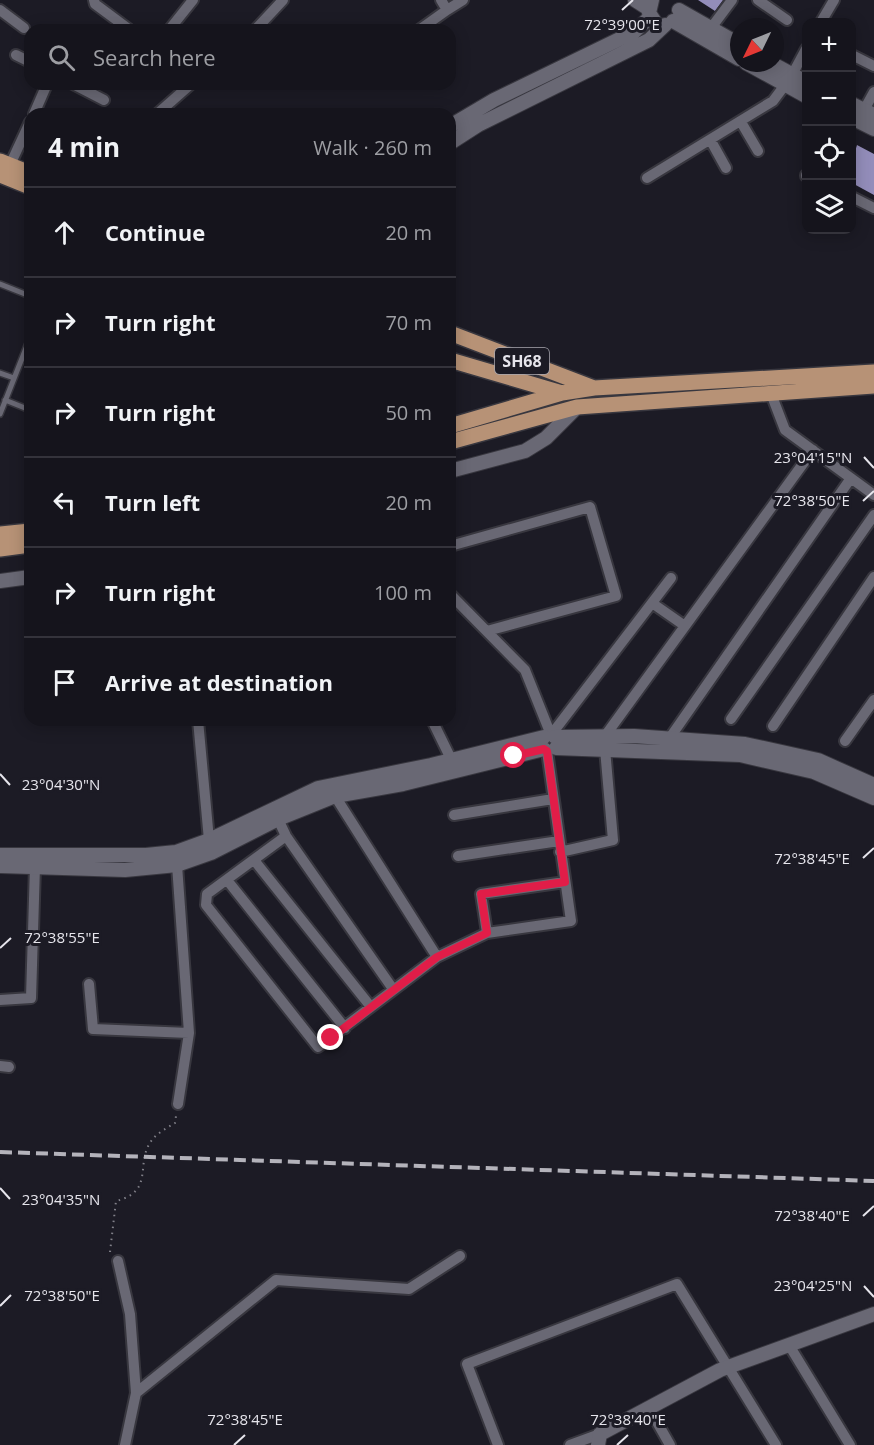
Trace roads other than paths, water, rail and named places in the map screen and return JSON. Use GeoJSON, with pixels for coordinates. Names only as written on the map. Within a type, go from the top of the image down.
{"type":"FeatureCollection","features":[{"type":"Feature","properties":{"kind":"main road"},"geometry":{"type":"LineString","coordinates":[[3,167],[24,172]]}},
{"type":"Feature","properties":{"kind":"main road"},"geometry":{"type":"LineString","coordinates":[[3,167],[24,183]]}},
{"type":"Feature","properties":{"kind":"main road","name":"SH68"},"geometry":{"type":"LineString","coordinates":[[456,335],[594,388],[616,404]]}},
{"type":"Feature","properties":{"kind":"main road","name":"SH68"},"geometry":{"type":"LineString","coordinates":[[456,362],[562,393],[578,407]]}},
{"type":"Feature","properties":{"kind":"main road"},"geometry":{"type":"LineString","coordinates":[[456,424],[562,393],[594,388],[874,372]]}},
{"type":"Feature","properties":{"kind":"main road"},"geometry":{"type":"LineString","coordinates":[[456,440],[578,407],[771,391],[874,386]]}},
{"type":"Feature","properties":{"kind":"main road"},"geometry":{"type":"LineString","coordinates":[[0,534],[24,532]]}},
{"type":"Feature","properties":{"kind":"main road"},"geometry":{"type":"LineString","coordinates":[[0,549],[24,546]]}},
{"type":"Feature","properties":{"kind":"street"},"geometry":{"type":"LineString","coordinates":[[94,0],[95,4],[122,24]]}},
{"type":"Feature","properties":{"kind":"street"},"geometry":{"type":"LineString","coordinates":[[174,24],[193,0]]}},
{"type":"Feature","properties":{"kind":"street"},"geometry":{"type":"LineString","coordinates":[[261,24],[283,0]]}},
{"type":"Feature","properties":{"kind":"street"},"geometry":{"type":"LineString","coordinates":[[441,0],[447,10]]}},
{"type":"Feature","properties":{"kind":"street"},"geometry":{"type":"LineString","coordinates":[[427,24],[463,0]]}},
{"type":"Feature","properties":{"kind":"street"},"geometry":{"type":"LineString","coordinates":[[635,0],[650,9],[656,23],[674,9]]}},
{"type":"Feature","properties":{"kind":"street"},"geometry":{"type":"LineString","coordinates":[[711,28],[732,0]]}},
{"type":"Feature","properties":{"kind":"street"},"geometry":{"type":"LineString","coordinates":[[758,0],[787,20]]}},
{"type":"Feature","properties":{"kind":"street"},"geometry":{"type":"LineString","coordinates":[[823,18],[834,0]]}},
{"type":"Feature","properties":{"kind":"street"},"geometry":{"type":"LineString","coordinates":[[456,122],[494,100],[634,32],[650,9]]}},
{"type":"Feature","properties":{"kind":"street"},"geometry":{"type":"LineString","coordinates":[[674,9],[730,39]]}},
{"type":"Feature","properties":{"kind":"street"},"geometry":{"type":"LineString","coordinates":[[674,9],[730,52]]}},
{"type":"Feature","properties":{"kind":"street"},"geometry":{"type":"LineString","coordinates":[[456,138],[478,125],[649,40],[674,9]]}},
{"type":"Feature","properties":{"kind":"street"},"geometry":{"type":"LineString","coordinates":[[0,10],[24,28]]}},
{"type":"Feature","properties":{"kind":"street"},"geometry":{"type":"LineString","coordinates":[[16,55],[24,59]]}},
{"type":"Feature","properties":{"kind":"street"},"geometry":{"type":"LineString","coordinates":[[856,57],[874,66]]}},
{"type":"Feature","properties":{"kind":"street"},"geometry":{"type":"LineString","coordinates":[[647,178],[711,141],[773,101],[802,58]]}},
{"type":"Feature","properties":{"kind":"street"},"geometry":{"type":"LineString","coordinates":[[769,72],[789,80],[802,81]]}},
{"type":"Feature","properties":{"kind":"street"},"geometry":{"type":"LineString","coordinates":[[781,72],[802,92]]}},
{"type":"Feature","properties":{"kind":"street"},"geometry":{"type":"LineString","coordinates":[[37,108],[44,90]]}},
{"type":"Feature","properties":{"kind":"street"},"geometry":{"type":"LineString","coordinates":[[85,90],[104,100]]}},
{"type":"Feature","properties":{"kind":"street"},"geometry":{"type":"LineString","coordinates":[[165,108],[184,90]]}},
{"type":"Feature","properties":{"kind":"street"},"geometry":{"type":"LineString","coordinates":[[863,110],[874,92]]}},
{"type":"Feature","properties":{"kind":"street"},"geometry":{"type":"LineString","coordinates":[[856,120],[874,129]]}},
{"type":"Feature","properties":{"kind":"street"},"geometry":{"type":"LineString","coordinates":[[741,122],[758,151]]}},
{"type":"Feature","properties":{"kind":"street"},"geometry":{"type":"LineString","coordinates":[[3,167],[24,132]]}},
{"type":"Feature","properties":{"kind":"street"},"geometry":{"type":"LineString","coordinates":[[711,141],[726,168]]}},
{"type":"Feature","properties":{"kind":"street"},"geometry":{"type":"LineString","coordinates":[[856,199],[874,208]]}},
{"type":"Feature","properties":{"kind":"street"},"geometry":{"type":"LineString","coordinates":[[771,391],[785,430],[874,495]]}},
{"type":"Feature","properties":{"kind":"street"},"geometry":{"type":"LineString","coordinates":[[456,469],[525,451],[546,438],[578,407]]}},
{"type":"Feature","properties":{"kind":"street"},"geometry":{"type":"LineString","coordinates":[[458,856],[613,840],[605,742],[685,626],[813,450]]}},
{"type":"Feature","properties":{"kind":"street"},"geometry":{"type":"LineString","coordinates":[[669,739],[851,478]]}},
{"type":"Feature","properties":{"kind":"street"},"geometry":{"type":"LineString","coordinates":[[456,544],[590,507],[616,596],[487,632]]}},
{"type":"Feature","properties":{"kind":"street"},"geometry":{"type":"LineString","coordinates":[[731,719],[874,515]]}},
{"type":"Feature","properties":{"kind":"street"},"geometry":{"type":"LineString","coordinates":[[773,726],[874,577]]}},
{"type":"Feature","properties":{"kind":"street"},"geometry":{"type":"LineString","coordinates":[[0,580],[24,578]]}},
{"type":"Feature","properties":{"kind":"street"},"geometry":{"type":"LineString","coordinates":[[0,866],[125,870],[177,865],[211,853],[278,819],[335,796],[403,784],[550,743],[671,578]]}},
{"type":"Feature","properties":{"kind":"street"},"geometry":{"type":"LineString","coordinates":[[286,836],[207,894],[206,905],[318,1047],[437,957],[487,933],[571,921],[553,798],[550,743],[525,670],[456,600]]}},
{"type":"Feature","properties":{"kind":"street"},"geometry":{"type":"LineString","coordinates":[[652,603],[685,626]]}},
{"type":"Feature","properties":{"kind":"street"},"geometry":{"type":"LineString","coordinates":[[845,741],[874,700]]}},
{"type":"Feature","properties":{"kind":"street"},"geometry":{"type":"LineString","coordinates":[[199,726],[209,840]]}},
{"type":"Feature","properties":{"kind":"street"},"geometry":{"type":"LineString","coordinates":[[435,726],[452,761]]}},
{"type":"Feature","properties":{"kind":"street"},"geometry":{"type":"LineString","coordinates":[[0,855],[162,855],[185,850],[209,840],[318,788],[550,743],[669,739],[818,760],[874,785]]}},
{"type":"Feature","properties":{"kind":"street"},"geometry":{"type":"LineString","coordinates":[[605,742],[702,752],[760,752],[874,798]]}},
{"type":"Feature","properties":{"kind":"street"},"geometry":{"type":"LineString","coordinates":[[335,796],[437,957]]}},
{"type":"Feature","properties":{"kind":"street"},"geometry":{"type":"LineString","coordinates":[[454,815],[553,798]]}},
{"type":"Feature","properties":{"kind":"street"},"geometry":{"type":"LineString","coordinates":[[278,819],[286,836],[393,989]]}},
{"type":"Feature","properties":{"kind":"street"},"geometry":{"type":"LineString","coordinates":[[254,860],[371,1007]]}},
{"type":"Feature","properties":{"kind":"street"},"geometry":{"type":"LineString","coordinates":[[177,865],[189,1033],[178,1104]]}},
{"type":"Feature","properties":{"kind":"street"},"geometry":{"type":"LineString","coordinates":[[0,1000],[31,998],[35,866]]}},
{"type":"Feature","properties":{"kind":"street"},"geometry":{"type":"LineString","coordinates":[[227,880],[345,1028]]}},
{"type":"Feature","properties":{"kind":"street"},"geometry":{"type":"LineString","coordinates":[[487,933],[481,894],[565,882]]}},
{"type":"Feature","properties":{"kind":"street"},"geometry":{"type":"LineString","coordinates":[[89,984],[93,1029],[189,1033]]}},
{"type":"Feature","properties":{"kind":"street"},"geometry":{"type":"LineString","coordinates":[[136,1393],[276,1280],[409,1289],[460,1256]]}},
{"type":"Feature","properties":{"kind":"street"},"geometry":{"type":"LineString","coordinates":[[118,1261],[130,1314],[136,1393],[124,1445]]}},
{"type":"Feature","properties":{"kind":"street"},"geometry":{"type":"LineString","coordinates":[[498,1445],[467,1364],[677,1284],[776,1445]]}},
{"type":"Feature","properties":{"kind":"street"},"geometry":{"type":"LineString","coordinates":[[570,1445],[599,1440],[649,1408],[728,1367],[874,1314]]}},
{"type":"Feature","properties":{"kind":"street"},"geometry":{"type":"LineString","coordinates":[[789,1345],[850,1445]]}},
{"type":"Feature","properties":{"kind":"street"},"geometry":{"type":"LineString","coordinates":[[649,1408],[670,1445]]}},
{"type":"Feature","properties":{"kind":"lane"},"geometry":{"type":"LineString","coordinates":[[0,284],[24,294]]}},
{"type":"Feature","properties":{"kind":"lane"},"geometry":{"type":"LineString","coordinates":[[0,414],[24,353]]}},
{"type":"Feature","properties":{"kind":"lane"},"geometry":{"type":"LineString","coordinates":[[0,373],[14,378]]}},
{"type":"Feature","properties":{"kind":"lane"},"geometry":{"type":"LineString","coordinates":[[5,400],[24,408]]}},
{"type":"Feature","properties":{"kind":"railway"},"geometry":{"type":"LineString","coordinates":[[0,1152],[874,1181]]}}]}
